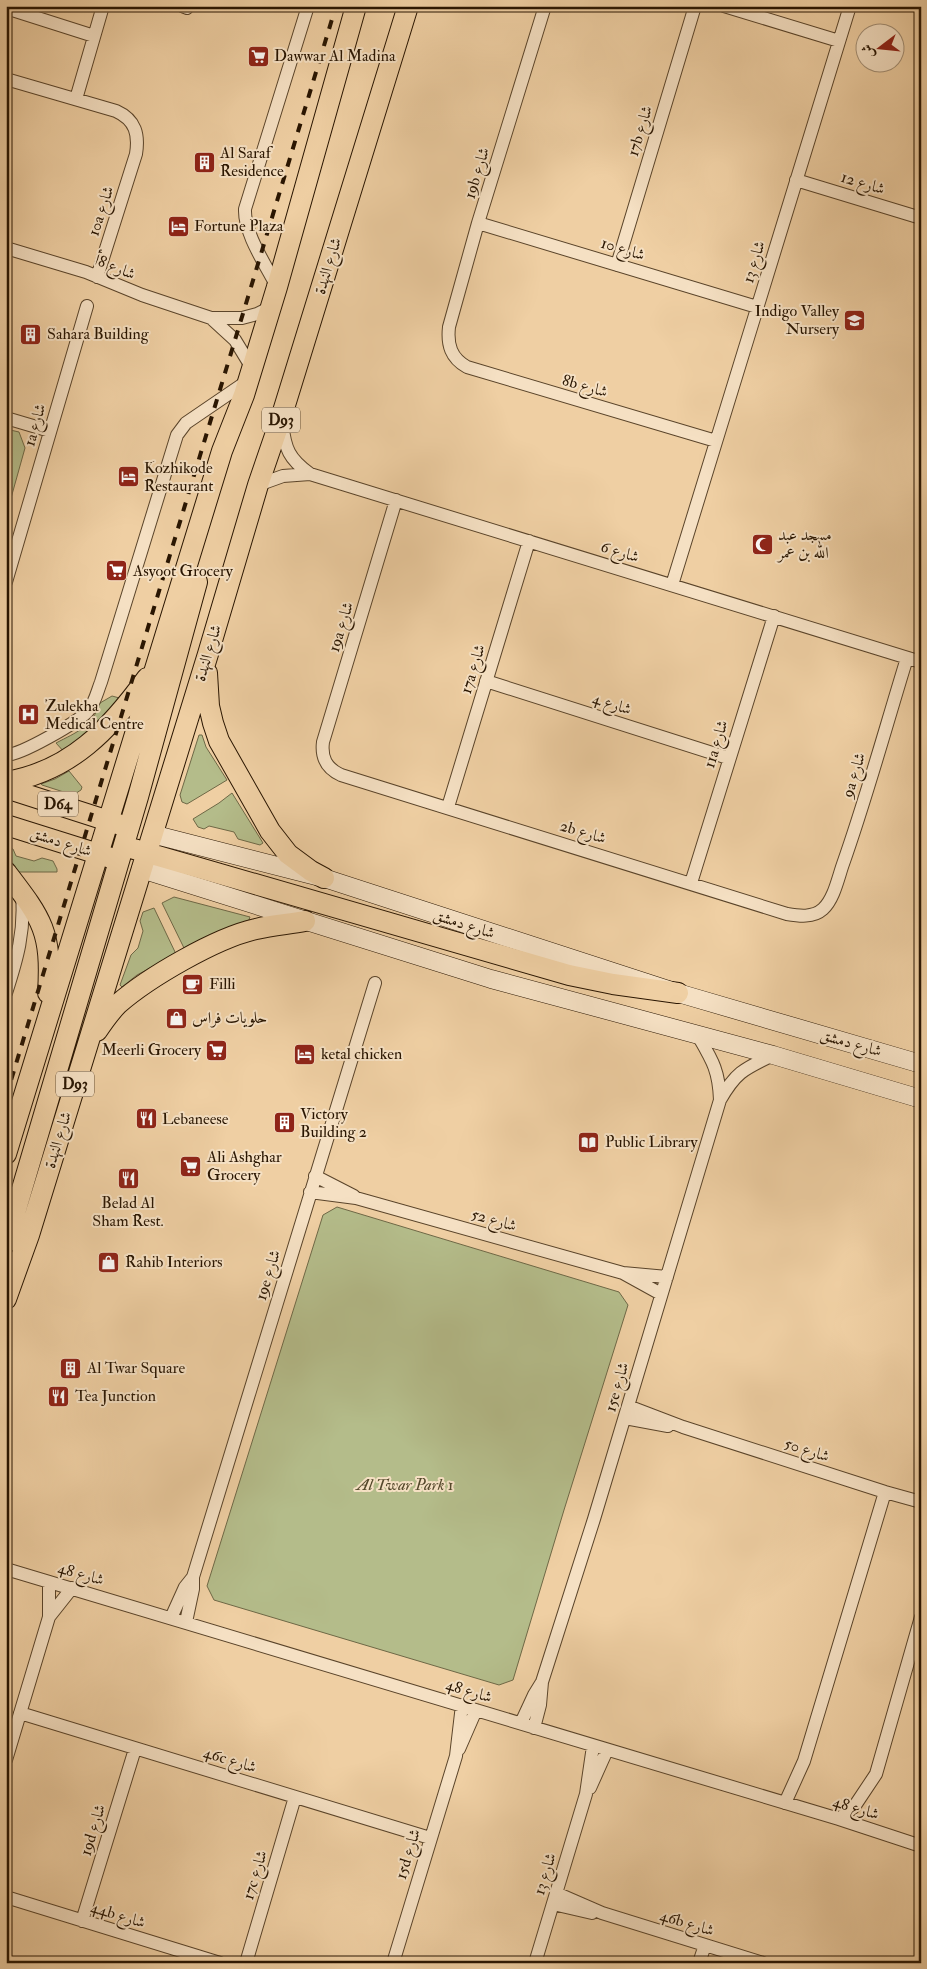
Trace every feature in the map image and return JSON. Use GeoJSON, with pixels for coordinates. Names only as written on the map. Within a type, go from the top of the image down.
{"type":"FeatureCollection","features":[{"type":"Feature","properties":{"kind":"main road","name":"D93"},"geometry":{"type":"LineString","coordinates":[[6,1154],[222,451],[248,381],[271,307],[356,6]]}},
{"type":"Feature","properties":{"kind":"main road","name":"شارع النهدة"},"geometry":{"type":"LineString","coordinates":[[6,1298],[26,1244],[208,654],[258,485],[281,418],[408,6]]}},
{"type":"Feature","properties":{"kind":"main road"},"geometry":{"type":"LineString","coordinates":[[6,1243],[124,845],[234,450],[248,381]]}},
{"type":"Feature","properties":{"kind":"main road"},"geometry":{"type":"LineString","coordinates":[[208,654],[209,706],[219,741],[278,843],[300,863],[324,878]]}},
{"type":"Feature","properties":{"kind":"main road"},"geometry":{"type":"LineString","coordinates":[[6,782],[38,774],[52,768],[90,743],[130,702],[157,665]]}},
{"type":"Feature","properties":{"kind":"main road","name":"شارع دمشق"},"geometry":{"type":"LineString","coordinates":[[6,788],[104,838],[124,845],[143,861],[305,921],[491,979],[773,1055],[921,1100]]}},
{"type":"Feature","properties":{"kind":"main road","name":"شارع دمشق"},"geometry":{"type":"LineString","coordinates":[[6,825],[104,838],[124,845],[152,834],[324,878],[678,993],[916,1059]]}},
{"type":"Feature","properties":{"kind":"main road"},"geometry":{"type":"LineString","coordinates":[[143,861],[569,975],[613,984],[678,993]]}},
{"type":"Feature","properties":{"kind":"main road"},"geometry":{"type":"LineString","coordinates":[[6,872],[37,914],[46,936],[49,970],[45,1028]]}},
{"type":"Feature","properties":{"kind":"main road"},"geometry":{"type":"LineString","coordinates":[[86,1048],[117,1005],[132,993],[184,960],[256,928],[305,921]]}},
{"type":"Feature","properties":{"kind":"main road"},"geometry":{"type":"LineString","coordinates":[[6,1124],[26,1090]]}},
{"type":"Feature","properties":{"kind":"street"},"geometry":{"type":"LineString","coordinates":[[76,99],[103,6]]}},
{"type":"Feature","properties":{"kind":"street"},"geometry":{"type":"LineString","coordinates":[[277,287],[246,225],[245,209],[308,6]]}},
{"type":"Feature","properties":{"kind":"street","name":"19b شارع"},"geometry":{"type":"LineString","coordinates":[[451,350],[448,343],[449,327],[478,223],[545,6]]}},
{"type":"Feature","properties":{"kind":"street","name":"17b شارع"},"geometry":{"type":"LineString","coordinates":[[617,265],[695,6]]}},
{"type":"Feature","properties":{"kind":"street"},"geometry":{"type":"LineString","coordinates":[[724,6],[839,41]]}},
{"type":"Feature","properties":{"kind":"street","name":"شارع 13"},"geometry":{"type":"LineString","coordinates":[[672,585],[850,6]]}},
{"type":"Feature","properties":{"kind":"street"},"geometry":{"type":"LineString","coordinates":[[6,8],[94,36]]}},
{"type":"Feature","properties":{"kind":"street","name":"10a شارع"},"geometry":{"type":"LineString","coordinates":[[6,79],[101,106],[128,108],[140,121],[143,138],[136,154],[97,276]]}},
{"type":"Feature","properties":{"kind":"street","name":"شارع 12"},"geometry":{"type":"LineString","coordinates":[[796,180],[921,218]]}},
{"type":"Feature","properties":{"kind":"street","name":"شارع 10"},"geometry":{"type":"LineString","coordinates":[[478,223],[757,307]]}},
{"type":"Feature","properties":{"kind":"street","name":"شارع 8أ"},"geometry":{"type":"LineString","coordinates":[[6,248],[97,276],[142,295],[211,318],[242,318],[257,314],[271,307]]}},
{"type":"Feature","properties":{"kind":"street","name":"1a شارع"},"geometry":{"type":"LineString","coordinates":[[6,582],[87,306]]}},
{"type":"Feature","properties":{"kind":"street","name":"شارع 8أ"},"geometry":{"type":"LineString","coordinates":[[211,318],[235,340],[248,381]]}},
{"type":"Feature","properties":{"kind":"street","name":"8b شارع"},"geometry":{"type":"LineString","coordinates":[[451,350],[460,363],[468,367],[716,441]]}},
{"type":"Feature","properties":{"kind":"street"},"geometry":{"type":"LineString","coordinates":[[6,755],[15,754],[47,738],[81,717],[91,707],[101,682],[177,435],[186,423],[248,381]]}},
{"type":"Feature","properties":{"kind":"street"},"geometry":{"type":"LineString","coordinates":[[6,418],[50,431]]}},
{"type":"Feature","properties":{"kind":"street","name":"شارع 6"},"geometry":{"type":"LineString","coordinates":[[281,418],[283,436],[290,456],[297,465],[310,474],[921,662]]}},
{"type":"Feature","properties":{"kind":"street","name":"شارع 6"},"geometry":{"type":"LineString","coordinates":[[258,485],[283,476],[310,474]]}},
{"type":"Feature","properties":{"kind":"street","name":"19a شارع"},"geometry":{"type":"LineString","coordinates":[[326,763],[322,751],[323,742],[396,500]]}},
{"type":"Feature","properties":{"kind":"street","name":"17a شارع"},"geometry":{"type":"LineString","coordinates":[[448,807],[529,541]]}},
{"type":"Feature","properties":{"kind":"street","name":"11a شارع"},"geometry":{"type":"LineString","coordinates":[[691,883],[728,758],[774,616]]}},
{"type":"Feature","properties":{"kind":"street","name":"9a شارع"},"geometry":{"type":"LineString","coordinates":[[830,901],[849,848],[907,658]]}},
{"type":"Feature","properties":{"kind":"street","name":"شارع 4"},"geometry":{"type":"LineString","coordinates":[[486,682],[728,758]]}},
{"type":"Feature","properties":{"kind":"street","name":"2b شارع"},"geometry":{"type":"LineString","coordinates":[[326,763],[331,769],[341,775],[795,915],[813,914],[822,910],[830,901]]}},
{"type":"Feature","properties":{"kind":"street"},"geometry":{"type":"LineString","coordinates":[[6,993],[19,950],[23,928],[21,893]]}},
{"type":"Feature","properties":{"kind":"street","name":"19e شارع"},"geometry":{"type":"LineString","coordinates":[[186,1622],[193,1577],[375,983]]}},
{"type":"Feature","properties":{"kind":"street","name":"15e شارع"},"geometry":{"type":"LineString","coordinates":[[697,1034],[715,1066],[720,1083],[720,1100]]}},
{"type":"Feature","properties":{"kind":"street","name":"15e شارع"},"geometry":{"type":"LineString","coordinates":[[534,1728],[540,1706],[542,1682],[720,1100],[740,1072],[773,1055]]}},
{"type":"Feature","properties":{"kind":"street","name":"شارع 52"},"geometry":{"type":"LineString","coordinates":[[315,1176],[356,1198]]}},
{"type":"Feature","properties":{"kind":"street","name":"شارع 52"},"geometry":{"type":"LineString","coordinates":[[310,1192],[356,1198],[623,1273],[666,1277]]}},
{"type":"Feature","properties":{"kind":"street","name":"شارع 52"},"geometry":{"type":"LineString","coordinates":[[623,1273],[662,1294]]}},
{"type":"Feature","properties":{"kind":"street","name":"شارع 50"},"geometry":{"type":"LineString","coordinates":[[626,1412],[663,1426],[683,1427],[921,1502]]}},
{"type":"Feature","properties":{"kind":"street"},"geometry":{"type":"LineString","coordinates":[[790,1805],[885,1492]]}},
{"type":"Feature","properties":{"kind":"street","name":"شارع 48"},"geometry":{"type":"LineString","coordinates":[[6,1569],[839,1819],[921,1846]]}},
{"type":"Feature","properties":{"kind":"street","name":"19e شارع"},"geometry":{"type":"LineString","coordinates":[[171,1618],[185,1586],[193,1577]]}},
{"type":"Feature","properties":{"kind":"street"},"geometry":{"type":"LineString","coordinates":[[6,1760],[49,1617],[49,1582]]}},
{"type":"Feature","properties":{"kind":"street"},"geometry":{"type":"LineString","coordinates":[[49,1617],[72,1588]]}},
{"type":"Feature","properties":{"kind":"street"},"geometry":{"type":"LineString","coordinates":[[839,1819],[854,1807],[876,1774],[921,1617]]}},
{"type":"Feature","properties":{"kind":"street","name":"15e شارع"},"geometry":{"type":"LineString","coordinates":[[521,1724],[542,1682]]}},
{"type":"Feature","properties":{"kind":"street","name":"15d شارع"},"geometry":{"type":"LineString","coordinates":[[456,1756],[462,1705]]}},
{"type":"Feature","properties":{"kind":"street","name":"15d شارع"},"geometry":{"type":"LineString","coordinates":[[392,1963],[456,1756],[476,1710]]}},
{"type":"Feature","properties":{"kind":"street","name":"46c شارع"},"geometry":{"type":"LineString","coordinates":[[20,1713],[430,1838]]}},
{"type":"Feature","properties":{"kind":"street","name":"شارع 13"},"geometry":{"type":"LineString","coordinates":[[535,1963],[586,1794],[594,1746]]}},
{"type":"Feature","properties":{"kind":"street","name":"19d شارع"},"geometry":{"type":"LineString","coordinates":[[82,1921],[135,1748]]}},
{"type":"Feature","properties":{"kind":"street","name":"شارع 13"},"geometry":{"type":"LineString","coordinates":[[586,1794],[608,1750]]}},
{"type":"Feature","properties":{"kind":"street","name":"17c شارع"},"geometry":{"type":"LineString","coordinates":[[246,1963],[296,1797]]}},
{"type":"Feature","properties":{"kind":"street","name":"44b شارع"},"geometry":{"type":"LineString","coordinates":[[6,1898],[220,1963]]}},
{"type":"Feature","properties":{"kind":"street","name":"46b شارع"},"geometry":{"type":"LineString","coordinates":[[554,1898],[586,1912],[602,1913],[763,1963]]}},
{"type":"Feature","properties":{"kind":"street"},"geometry":{"type":"LineString","coordinates":[[699,1963],[704,1945]]}},
{"type":"Feature","properties":{"kind":"green space"},"geometry":{"type":"Polygon","coordinates":[[[6,429],[19,432],[25,448],[6,516],[6,429]]]}},
{"type":"Feature","properties":{"kind":"green space"},"geometry":{"type":"Polygon","coordinates":[[[112,696],[127,700],[65,753],[56,743],[83,728],[93,718],[100,703],[112,696]]]}},
{"type":"Feature","properties":{"kind":"green space"},"geometry":{"type":"Polygon","coordinates":[[[199,735],[202,735],[206,747],[227,780],[187,804],[182,802],[180,795],[199,735]]]}},
{"type":"Feature","properties":{"kind":"green space"},"geometry":{"type":"Polygon","coordinates":[[[69,771],[82,787],[81,790],[73,795],[41,784],[55,779],[69,771]]]}},
{"type":"Feature","properties":{"kind":"green space"},"geometry":{"type":"Polygon","coordinates":[[[232,793],[263,843],[260,845],[238,839],[234,832],[209,826],[204,829],[198,827],[193,819],[232,793]]]}},
{"type":"Feature","properties":{"kind":"green space"},"geometry":{"type":"Polygon","coordinates":[[[6,847],[13,849],[16,856],[34,861],[42,858],[53,861],[57,872],[17,872],[6,858],[6,847]]]}},
{"type":"Feature","properties":{"kind":"green space"},"geometry":{"type":"Polygon","coordinates":[[[174,897],[250,917],[249,920],[184,948],[162,903],[174,897]]]}},
{"type":"Feature","properties":{"kind":"green space"},"geometry":{"type":"Polygon","coordinates":[[[154,908],[176,954],[137,975],[122,987],[120,985],[131,955],[138,948],[143,931],[140,921],[143,912],[154,908]]]}},
{"type":"Feature","properties":{"kind":"green space","name":"Al Twar Park 1"},"geometry":{"type":"Polygon","coordinates":[[[337,1207],[619,1292],[628,1305],[513,1680],[499,1685],[214,1600],[207,1586],[323,1215],[337,1207]]]}},
{"type":"Feature","properties":{"kind":"railway"},"geometry":{"type":"LineString","coordinates":[[6,1097],[336,6]]}},
{"type":"Feature","properties":{"kind":"place","name":"Dawwar Al Madina"},"geometry":{"type":"Point","coordinates":[258,56]}},
{"type":"Feature","properties":{"kind":"place","name":"Al Saraf Residence"},"geometry":{"type":"Point","coordinates":[204,162]}},
{"type":"Feature","properties":{"kind":"place","name":"Fortune Plaza"},"geometry":{"type":"Point","coordinates":[178,226]}},
{"type":"Feature","properties":{"kind":"place","name":"Indigo Valley Nursery"},"geometry":{"type":"Point","coordinates":[855,320]}},
{"type":"Feature","properties":{"kind":"place","name":"Sahara Building"},"geometry":{"type":"Point","coordinates":[31,334]}},
{"type":"Feature","properties":{"kind":"place","name":"Kozhikode Restaurant"},"geometry":{"type":"Point","coordinates":[128,477]}},
{"type":"Feature","properties":{"kind":"place","name":"مسجد عبد الله بن عمر"},"geometry":{"type":"Point","coordinates":[762,544]}},
{"type":"Feature","properties":{"kind":"place","name":"Asyoot Grocery"},"geometry":{"type":"Point","coordinates":[117,571]}},
{"type":"Feature","properties":{"kind":"place","name":"Zulekha Medical Centre"},"geometry":{"type":"Point","coordinates":[29,715]}},
{"type":"Feature","properties":{"kind":"place","name":"Filli"},"geometry":{"type":"Point","coordinates":[193,984]}},
{"type":"Feature","properties":{"kind":"place","name":"حلويات فراس"},"geometry":{"type":"Point","coordinates":[176,1018]}},
{"type":"Feature","properties":{"kind":"place","name":"Meerli Grocery"},"geometry":{"type":"Point","coordinates":[217,1050]}},
{"type":"Feature","properties":{"kind":"place","name":"ketal chicken"},"geometry":{"type":"Point","coordinates":[305,1054]}},
{"type":"Feature","properties":{"kind":"place","name":"Lebaneese"},"geometry":{"type":"Point","coordinates":[146,1119]}},
{"type":"Feature","properties":{"kind":"place","name":"Victory Building 2"},"geometry":{"type":"Point","coordinates":[284,1123]}},
{"type":"Feature","properties":{"kind":"place","name":"Public Library"},"geometry":{"type":"Point","coordinates":[589,1142]}},
{"type":"Feature","properties":{"kind":"place","name":"Ali Ashghar Grocery"},"geometry":{"type":"Point","coordinates":[191,1166]}},
{"type":"Feature","properties":{"kind":"place","name":"Belad Al Sham Rest."},"geometry":{"type":"Point","coordinates":[128,1179]}},
{"type":"Feature","properties":{"kind":"place","name":"Rahib Interiors"},"geometry":{"type":"Point","coordinates":[109,1262]}},
{"type":"Feature","properties":{"kind":"place","name":"Al Twar Square"},"geometry":{"type":"Point","coordinates":[71,1368]}},
{"type":"Feature","properties":{"kind":"place","name":"Tea Junction"},"geometry":{"type":"Point","coordinates":[59,1396]}}]}
